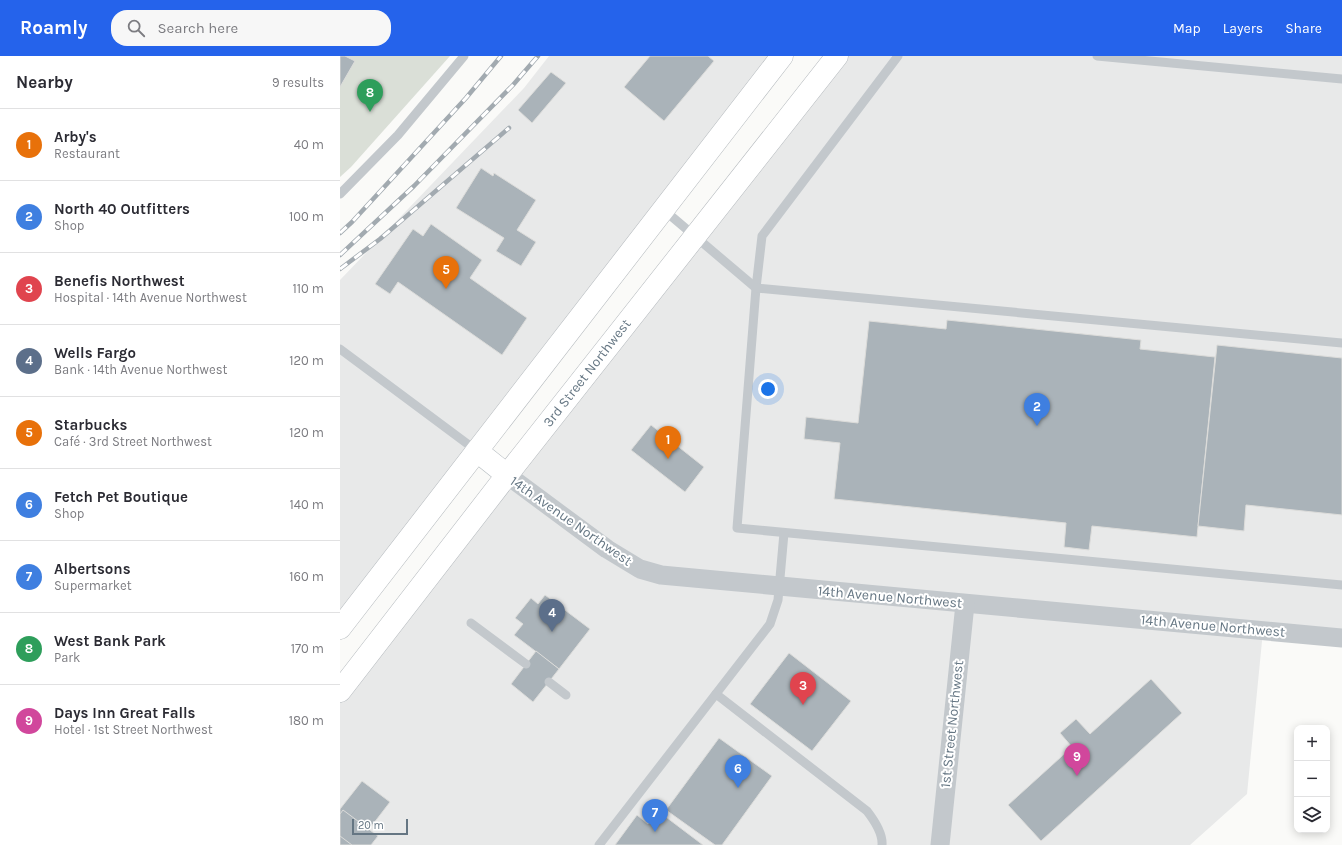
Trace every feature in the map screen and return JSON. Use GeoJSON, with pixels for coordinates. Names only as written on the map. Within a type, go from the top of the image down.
{"type":"FeatureCollection","features":[{"type":"Feature","properties":{"kind":"main road"},"geometry":{"type":"LineString","coordinates":[[340,628],[782,56]]}},
{"type":"Feature","properties":{"kind":"main road","name":"3rd Street Northwest"},"geometry":{"type":"LineString","coordinates":[[340,691],[507,475],[837,56]]}},
{"type":"Feature","properties":{"kind":"main road","name":"14th Avenue Northwest"},"geometry":{"type":"LineString","coordinates":[[477,451],[507,475]]}},
{"type":"Feature","properties":{"kind":"street","name":"14th Avenue Northwest"},"geometry":{"type":"LineString","coordinates":[[507,475],[607,550],[640,569],[661,575],[1342,638]]}},
{"type":"Feature","properties":{"kind":"street","name":"1st Street Northwest"},"geometry":{"type":"LineString","coordinates":[[940,845],[965,604]]}},
{"type":"Feature","properties":{"kind":"lane"},"geometry":{"type":"LineString","coordinates":[[340,194],[398,136],[464,56]]}},
{"type":"Feature","properties":{"kind":"lane"},"geometry":{"type":"LineString","coordinates":[[898,56],[762,236],[756,288],[736,528],[1342,585]]}},
{"type":"Feature","properties":{"kind":"lane"},"geometry":{"type":"LineString","coordinates":[[1097,56],[1342,79]]}},
{"type":"Feature","properties":{"kind":"lane"},"geometry":{"type":"LineString","coordinates":[[664,210],[756,288],[1342,343]]}},
{"type":"Feature","properties":{"kind":"lane"},"geometry":{"type":"LineString","coordinates":[[340,349],[477,451]]}},
{"type":"Feature","properties":{"kind":"lane"},"geometry":{"type":"LineString","coordinates":[[600,845],[770,624],[778,600],[784,533]]}},
{"type":"Feature","properties":{"kind":"lane"},"geometry":{"type":"LineString","coordinates":[[471,622],[526,664]]}},
{"type":"Feature","properties":{"kind":"lane"},"geometry":{"type":"LineString","coordinates":[[549,682],[566,695]]}},
{"type":"Feature","properties":{"kind":"lane"},"geometry":{"type":"LineString","coordinates":[[716,694],[867,811],[876,824],[883,841],[882,845]]}},
{"type":"Feature","properties":{"kind":"shaded area"},"geometry":{"type":"Polygon","coordinates":[[[340,56],[450,56],[351,167],[340,177],[340,56]]]}},
{"type":"Feature","properties":{"kind":"shaded area"},"geometry":{"type":"Polygon","coordinates":[[[549,56],[779,56],[340,628],[340,280],[524,88],[549,56]]]}},
{"type":"Feature","properties":{"kind":"shaded area"},"geometry":{"type":"Polygon","coordinates":[[[837,56],[1342,56],[1342,638],[1263,631],[1247,794],[1190,845],[340,845],[340,690],[837,56]]]}},
{"type":"Feature","properties":{"kind":"building"},"geometry":{"type":"Polygon","coordinates":[[[340,56],[345,56],[355,61],[340,87],[340,56]]]}},
{"type":"Feature","properties":{"kind":"building"},"geometry":{"type":"Polygon","coordinates":[[[650,56],[708,56],[714,61],[664,121],[624,87],[650,56]]]}},
{"type":"Feature","properties":{"kind":"building"},"geometry":{"type":"Polygon","coordinates":[[[551,72],[566,83],[532,123],[518,110],[551,72]]]}},
{"type":"Feature","properties":{"kind":"building"},"geometry":{"type":"Polygon","coordinates":[[[481,168],[493,176],[494,173],[536,200],[517,230],[536,242],[521,266],[496,251],[504,238],[456,208],[481,168]]]}},
{"type":"Feature","properties":{"kind":"building"},"geometry":{"type":"Polygon","coordinates":[[[431,224],[482,260],[470,278],[527,318],[502,355],[398,282],[390,294],[375,284],[413,229],[423,236],[431,224]]]}},
{"type":"Feature","properties":{"kind":"building"},"geometry":{"type":"Polygon","coordinates":[[[947,320],[1141,340],[1140,349],[1215,357],[1197,537],[1092,526],[1089,550],[1064,547],[1066,523],[834,499],[840,443],[804,439],[806,417],[858,423],[869,321],[946,329],[947,320]]]}},
{"type":"Feature","properties":{"kind":"building"},"geometry":{"type":"Polygon","coordinates":[[[1217,345],[1342,358],[1342,515],[1246,505],[1244,531],[1198,526],[1217,345]]]}},
{"type":"Feature","properties":{"kind":"building"},"geometry":{"type":"Polygon","coordinates":[[[651,425],[704,467],[685,492],[631,450],[651,425]]]}},
{"type":"Feature","properties":{"kind":"building"},"geometry":{"type":"Polygon","coordinates":[[[545,595],[590,629],[559,669],[514,635],[523,624],[515,618],[531,598],[538,604],[545,595]]]}},
{"type":"Feature","properties":{"kind":"building"},"geometry":{"type":"Polygon","coordinates":[[[536,651],[559,669],[533,702],[511,684],[536,651]]]}},
{"type":"Feature","properties":{"kind":"building"},"geometry":{"type":"Polygon","coordinates":[[[789,653],[851,701],[812,751],[750,704],[789,653]]]}},
{"type":"Feature","properties":{"kind":"building"},"geometry":{"type":"Polygon","coordinates":[[[1151,679],[1182,713],[1041,841],[1008,805],[1072,747],[1060,733],[1076,719],[1090,734],[1151,679]]]}},
{"type":"Feature","properties":{"kind":"building"},"geometry":{"type":"Polygon","coordinates":[[[719,738],[772,776],[722,845],[715,845],[666,810],[719,738]]]}},
{"type":"Feature","properties":{"kind":"building"},"geometry":{"type":"Polygon","coordinates":[[[362,781],[390,802],[357,845],[340,845],[340,809],[362,781]]]}},
{"type":"Feature","properties":{"kind":"building"},"geometry":{"type":"Polygon","coordinates":[[[343,810],[378,836],[371,845],[352,845],[340,836],[340,814],[343,810]]]}},
{"type":"Feature","properties":{"kind":"building"},"geometry":{"type":"Polygon","coordinates":[[[658,811],[703,845],[615,845],[637,815],[648,824],[658,811]]]}},
{"type":"Feature","properties":{"kind":"railway"},"geometry":{"type":"LineString","coordinates":[[340,233],[352,222],[466,98],[501,56]]}},
{"type":"Feature","properties":{"kind":"railway"},"geometry":{"type":"LineString","coordinates":[[340,255],[414,186],[513,85],[538,56]]}},
{"type":"Feature","properties":{"kind":"railway"},"geometry":{"type":"LineString","coordinates":[[340,269],[380,239],[509,128]]}},
{"type":"Feature","properties":{"kind":"place","name":"West Bank Park"},"geometry":{"type":"Point","coordinates":[370,112]}},
{"type":"Feature","properties":{"kind":"place","name":"Starbucks"},"geometry":{"type":"Point","coordinates":[446,289]}},
{"type":"Feature","properties":{"kind":"place","name":"North 40 Outfitters"},"geometry":{"type":"Point","coordinates":[1037,426]}},
{"type":"Feature","properties":{"kind":"place","name":"Arby's"},"geometry":{"type":"Point","coordinates":[668,459]}},
{"type":"Feature","properties":{"kind":"place","name":"Wells Fargo"},"geometry":{"type":"Point","coordinates":[552,632]}},
{"type":"Feature","properties":{"kind":"place","name":"Benefis Northwest"},"geometry":{"type":"Point","coordinates":[803,705]}},
{"type":"Feature","properties":{"kind":"place","name":"Days Inn Great Falls"},"geometry":{"type":"Point","coordinates":[1077,776]}},
{"type":"Feature","properties":{"kind":"place","name":"Fetch Pet Boutique"},"geometry":{"type":"Point","coordinates":[738,788]}},
{"type":"Feature","properties":{"kind":"place","name":"Albertsons"},"geometry":{"type":"Point","coordinates":[655,832]}}]}
